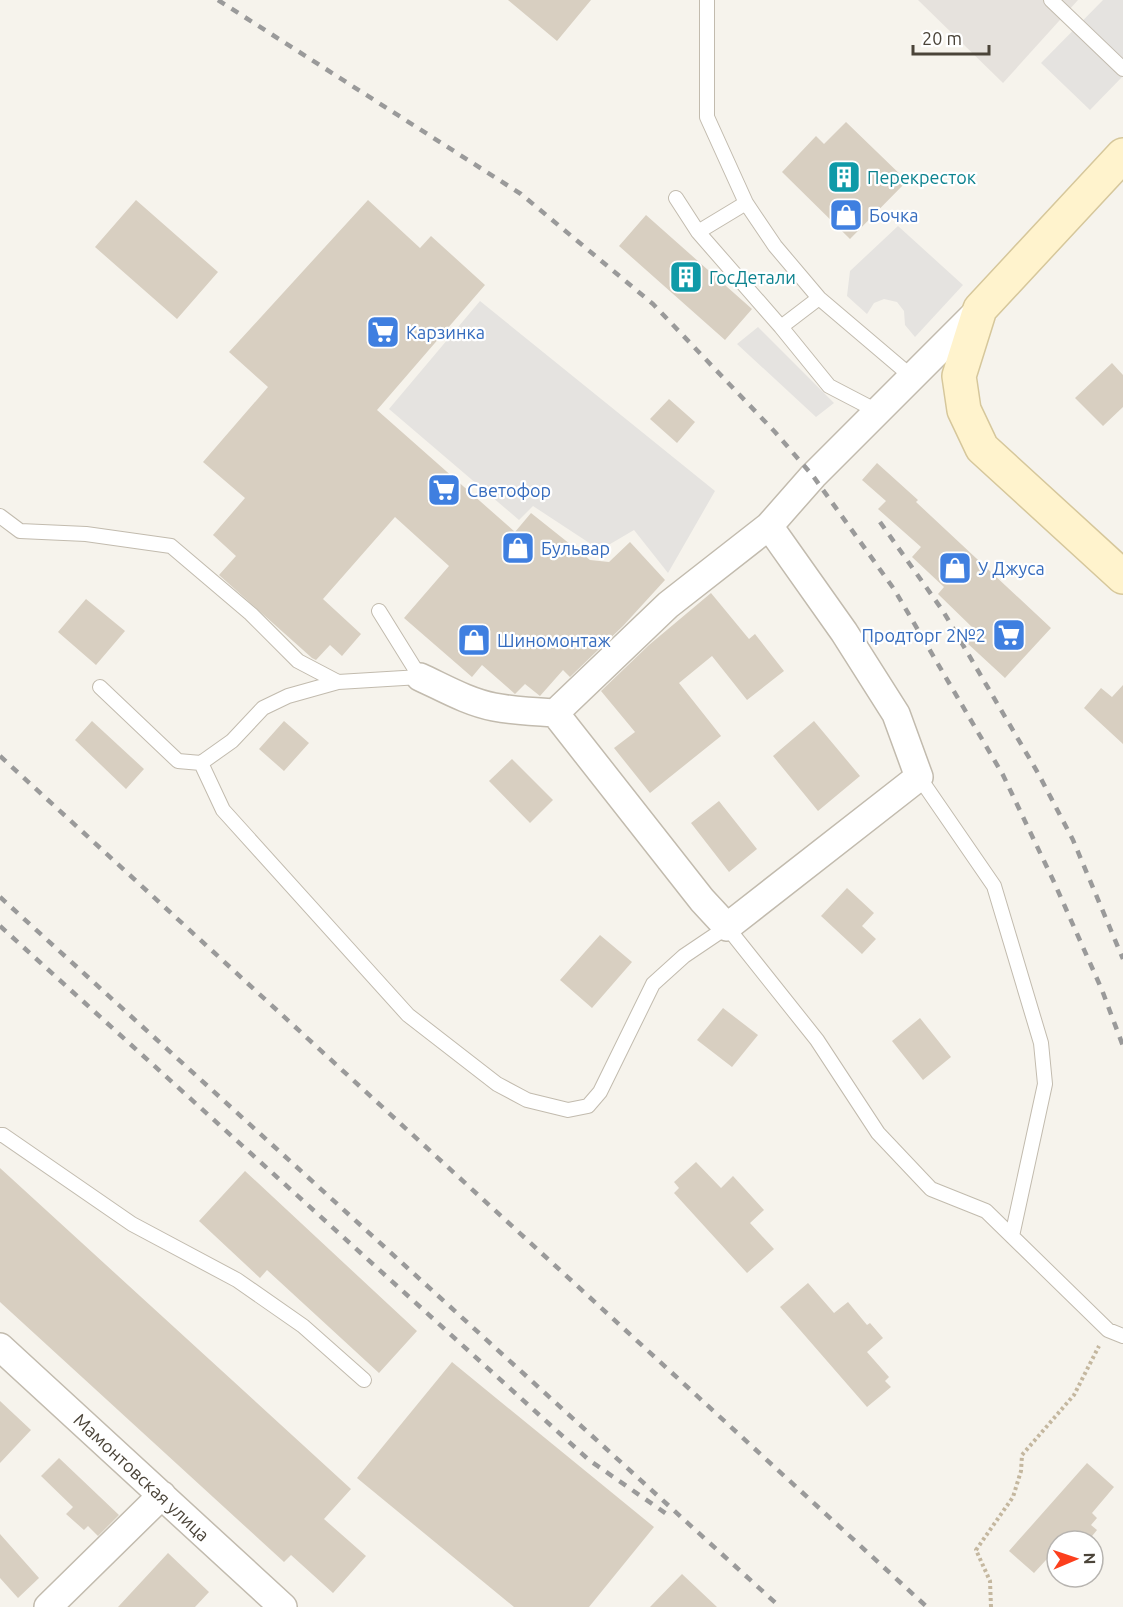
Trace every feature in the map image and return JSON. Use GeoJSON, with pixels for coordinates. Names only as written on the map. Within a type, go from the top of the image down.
{"type":"FeatureCollection","features":[{"type":"Feature","properties":{"kind":"main road"},"geometry":{"type":"LineString","coordinates":[[1123,155],[980,309],[959,376],[964,410],[982,448],[1123,577]]}},
{"type":"Feature","properties":{"kind":"street"},"geometry":{"type":"LineString","coordinates":[[420,677],[464,698],[493,707],[555,713],[668,605],[769,526],[876,411],[980,309]]}},
{"type":"Feature","properties":{"kind":"street"},"geometry":{"type":"LineString","coordinates":[[555,713],[702,900],[727,927],[919,777],[896,714],[844,632],[769,526]]}},
{"type":"Feature","properties":{"kind":"street","name":"Мамонтовская улица"},"geometry":{"type":"LineString","coordinates":[[0,1347],[283,1607]]}},
{"type":"Feature","properties":{"kind":"street"},"geometry":{"type":"LineString","coordinates":[[48,1607],[162,1495]]}},
{"type":"Feature","properties":{"kind":"lane"},"geometry":{"type":"LineString","coordinates":[[707,0],[707,117],[746,203],[775,246],[819,298],[912,377]]}},
{"type":"Feature","properties":{"kind":"lane"},"geometry":{"type":"LineString","coordinates":[[1051,0],[1123,69]]}},
{"type":"Feature","properties":{"kind":"lane"},"geometry":{"type":"LineString","coordinates":[[675,198],[698,232],[829,386],[876,411]]}},
{"type":"Feature","properties":{"kind":"lane"},"geometry":{"type":"LineString","coordinates":[[698,232],[746,203]]}},
{"type":"Feature","properties":{"kind":"lane"},"geometry":{"type":"LineString","coordinates":[[781,327],[819,298]]}},
{"type":"Feature","properties":{"kind":"lane"},"geometry":{"type":"LineString","coordinates":[[0,516],[20,531],[86,534],[171,546],[251,614],[298,661],[338,682]]}},
{"type":"Feature","properties":{"kind":"lane"},"geometry":{"type":"LineString","coordinates":[[100,687],[178,761],[201,763],[232,741],[264,708],[288,696],[338,682],[420,677],[379,611]]}},
{"type":"Feature","properties":{"kind":"lane"},"geometry":{"type":"LineString","coordinates":[[201,763],[224,810],[408,1016],[497,1084],[527,1100],[568,1110],[588,1106],[600,1092],[652,984],[684,956],[727,927],[817,1040],[878,1133],[931,1189],[986,1211],[1108,1330],[1123,1336]]}},
{"type":"Feature","properties":{"kind":"lane"},"geometry":{"type":"LineString","coordinates":[[919,777],[994,886],[1041,1043],[1045,1084],[1012,1236]]}},
{"type":"Feature","properties":{"kind":"lane"},"geometry":{"type":"LineString","coordinates":[[0,1135],[53,1168],[132,1224],[237,1280],[303,1326],[364,1380]]}},
{"type":"Feature","properties":{"kind":"path"},"geometry":{"type":"LineString","coordinates":[[991,1607],[990,1581],[976,1550],[1013,1497],[1021,1471],[1022,1455],[1074,1395],[1108,1330]]}},
{"type":"Feature","properties":{"kind":"shaded area"},"geometry":{"type":"Polygon","coordinates":[[[918,0],[1078,0],[1003,83],[918,0]]]}},
{"type":"Feature","properties":{"kind":"shaded area"},"geometry":{"type":"Polygon","coordinates":[[[1103,0],[1123,0],[1123,76],[1090,110],[1041,63],[1103,0]]]}},
{"type":"Feature","properties":{"kind":"shaded area"},"geometry":{"type":"Polygon","coordinates":[[[898,226],[963,285],[915,337],[905,325],[904,311],[897,302],[884,299],[874,303],[867,314],[847,296],[850,271],[898,226]]]}},
{"type":"Feature","properties":{"kind":"shaded area"},"geometry":{"type":"Polygon","coordinates":[[[480,301],[715,491],[668,573],[634,530],[600,550],[533,506],[519,520],[389,409],[480,301]]]}},
{"type":"Feature","properties":{"kind":"shaded area"},"geometry":{"type":"Polygon","coordinates":[[[758,327],[834,403],[816,417],[737,344],[758,327]]]}},
{"type":"Feature","properties":{"kind":"building"},"geometry":{"type":"Polygon","coordinates":[[[508,0],[591,0],[557,41],[508,0]]]}},
{"type":"Feature","properties":{"kind":"building","name":"Перекресток"},"geometry":{"type":"Polygon","coordinates":[[[846,122],[907,181],[850,239],[782,172],[816,136],[824,144],[846,122]]]}},
{"type":"Feature","properties":{"kind":"building"},"geometry":{"type":"Polygon","coordinates":[[[136,200],[218,272],[177,319],[95,247],[136,200]]]}},
{"type":"Feature","properties":{"kind":"building"},"geometry":{"type":"Polygon","coordinates":[[[368,200],[420,248],[431,236],[485,285],[377,410],[515,532],[531,513],[590,560],[609,562],[630,542],[665,580],[623,626],[570,677],[563,670],[540,696],[525,684],[515,694],[482,665],[472,677],[404,618],[449,566],[395,517],[323,599],[361,634],[342,656],[330,645],[316,660],[312,658],[219,575],[236,556],[213,535],[245,498],[203,462],[268,387],[229,352],[368,200]]]}},
{"type":"Feature","properties":{"kind":"building","name":"ГосДетали"},"geometry":{"type":"Polygon","coordinates":[[[646,215],[752,309],[725,340],[619,246],[646,215]]]}},
{"type":"Feature","properties":{"kind":"building"},"geometry":{"type":"Polygon","coordinates":[[[1112,363],[1123,375],[1123,407],[1103,426],[1075,398],[1112,363]]]}},
{"type":"Feature","properties":{"kind":"building"},"geometry":{"type":"Polygon","coordinates":[[[669,399],[695,422],[677,443],[650,419],[669,399]]]}},
{"type":"Feature","properties":{"kind":"building"},"geometry":{"type":"Polygon","coordinates":[[[877,463],[1051,628],[1005,678],[966,642],[976,631],[938,594],[944,587],[912,557],[921,547],[878,509],[886,501],[862,480],[877,463]]]}},
{"type":"Feature","properties":{"kind":"building"},"geometry":{"type":"Polygon","coordinates":[[[711,593],[749,639],[755,634],[784,671],[747,700],[712,656],[679,683],[721,736],[650,793],[614,748],[635,732],[601,691],[649,645],[711,593]]]}},
{"type":"Feature","properties":{"kind":"building"},"geometry":{"type":"Polygon","coordinates":[[[86,599],[125,631],[96,665],[58,632],[86,599]]]}},
{"type":"Feature","properties":{"kind":"building"},"geometry":{"type":"Polygon","coordinates":[[[1123,685],[1123,744],[1084,708],[1101,688],[1112,697],[1123,685]]]}},
{"type":"Feature","properties":{"kind":"building"},"geometry":{"type":"Polygon","coordinates":[[[92,721],[144,769],[126,789],[75,740],[92,721]]]}},
{"type":"Feature","properties":{"kind":"building"},"geometry":{"type":"Polygon","coordinates":[[[284,721],[309,743],[284,771],[259,749],[284,721]]]}},
{"type":"Feature","properties":{"kind":"building"},"geometry":{"type":"Polygon","coordinates":[[[814,721],[860,776],[818,811],[773,756],[814,721]]]}},
{"type":"Feature","properties":{"kind":"building"},"geometry":{"type":"Polygon","coordinates":[[[512,759],[553,800],[530,823],[489,781],[512,759]]]}},
{"type":"Feature","properties":{"kind":"building"},"geometry":{"type":"Polygon","coordinates":[[[719,801],[757,849],[729,872],[691,823],[719,801]]]}},
{"type":"Feature","properties":{"kind":"building"},"geometry":{"type":"Polygon","coordinates":[[[847,888],[874,913],[862,926],[876,939],[862,954],[821,916],[847,888]]]}},
{"type":"Feature","properties":{"kind":"building"},"geometry":{"type":"Polygon","coordinates":[[[600,935],[632,962],[592,1008],[560,980],[600,935]]]}},
{"type":"Feature","properties":{"kind":"building"},"geometry":{"type":"Polygon","coordinates":[[[723,1008],[758,1035],[732,1067],[697,1040],[723,1008]]]}},
{"type":"Feature","properties":{"kind":"building"},"geometry":{"type":"Polygon","coordinates":[[[920,1018],[951,1057],[923,1080],[892,1041],[920,1018]]]}},
{"type":"Feature","properties":{"kind":"building"},"geometry":{"type":"Polygon","coordinates":[[[696,1162],[721,1188],[733,1176],[764,1210],[750,1223],[774,1249],[747,1273],[674,1193],[679,1188],[674,1182],[696,1162]]]}},
{"type":"Feature","properties":{"kind":"building"},"geometry":{"type":"Polygon","coordinates":[[[0,1168],[351,1489],[324,1519],[366,1556],[333,1593],[291,1555],[284,1562],[0,1302],[0,1168]]]}},
{"type":"Feature","properties":{"kind":"building"},"geometry":{"type":"Polygon","coordinates":[[[245,1171],[417,1331],[379,1373],[267,1270],[260,1278],[199,1221],[245,1171]]]}},
{"type":"Feature","properties":{"kind":"building"},"geometry":{"type":"Polygon","coordinates":[[[808,1283],[834,1313],[848,1302],[867,1325],[870,1323],[883,1338],[867,1352],[889,1377],[885,1381],[891,1387],[867,1407],[780,1307],[808,1283]]]}},
{"type":"Feature","properties":{"kind":"building"},"geometry":{"type":"Polygon","coordinates":[[[452,1362],[654,1527],[589,1607],[514,1607],[357,1478],[452,1362]]]}},
{"type":"Feature","properties":{"kind":"building"},"geometry":{"type":"Polygon","coordinates":[[[0,1401],[31,1430],[0,1463],[0,1401]]]}},
{"type":"Feature","properties":{"kind":"building"},"geometry":{"type":"Polygon","coordinates":[[[59,1458],[119,1515],[98,1536],[88,1526],[84,1530],[66,1514],[73,1507],[41,1476],[59,1458]]]}},
{"type":"Feature","properties":{"kind":"building"},"geometry":{"type":"Polygon","coordinates":[[[1087,1463],[1114,1487],[1092,1513],[1097,1518],[1091,1525],[1096,1529],[1045,1529],[1045,1561],[1034,1573],[1009,1551],[1087,1463]]]}},
{"type":"Feature","properties":{"kind":"building"},"geometry":{"type":"Polygon","coordinates":[[[0,1534],[39,1578],[18,1598],[0,1578],[0,1534]]]}},
{"type":"Feature","properties":{"kind":"building"},"geometry":{"type":"Polygon","coordinates":[[[168,1553],[209,1592],[195,1607],[118,1607],[168,1553]]]}},
{"type":"Feature","properties":{"kind":"building"},"geometry":{"type":"Polygon","coordinates":[[[682,1574],[717,1607],[650,1607],[682,1574]]]}},
{"type":"Feature","properties":{"kind":"railway"},"geometry":{"type":"LineString","coordinates":[[218,0],[521,194],[653,304],[775,432],[813,476],[894,589],[1003,775],[1102,990],[1123,1046]]}},
{"type":"Feature","properties":{"kind":"railway"},"geometry":{"type":"LineString","coordinates":[[880,522],[943,611],[1038,773],[1073,840],[1123,959]]}},
{"type":"Feature","properties":{"kind":"railway"},"geometry":{"type":"LineString","coordinates":[[0,756],[927,1607]]}},
{"type":"Feature","properties":{"kind":"railway"},"geometry":{"type":"LineString","coordinates":[[0,897],[780,1607]]}},
{"type":"Feature","properties":{"kind":"railway"},"geometry":{"type":"LineString","coordinates":[[0,926],[589,1460],[671,1517]]}},
{"type":"Feature","properties":{"kind":"place","name":"Перекресток"},"geometry":{"type":"Point","coordinates":[844,177]}},
{"type":"Feature","properties":{"kind":"place","name":"Бочка"},"geometry":{"type":"Point","coordinates":[846,215]}},
{"type":"Feature","properties":{"kind":"place","name":"ГосДетали"},"geometry":{"type":"Point","coordinates":[686,277]}},
{"type":"Feature","properties":{"kind":"place","name":"Карзинка"},"geometry":{"type":"Point","coordinates":[383,332]}},
{"type":"Feature","properties":{"kind":"place","name":"Светофор"},"geometry":{"type":"Point","coordinates":[444,490]}},
{"type":"Feature","properties":{"kind":"place","name":"Бульвар"},"geometry":{"type":"Point","coordinates":[518,548]}},
{"type":"Feature","properties":{"kind":"place","name":"У Джуса"},"geometry":{"type":"Point","coordinates":[955,568]}},
{"type":"Feature","properties":{"kind":"place","name":"Продторг 2№2"},"geometry":{"type":"Point","coordinates":[1009,635]}},
{"type":"Feature","properties":{"kind":"place","name":"Шиномонтаж"},"geometry":{"type":"Point","coordinates":[474,640]}}]}
